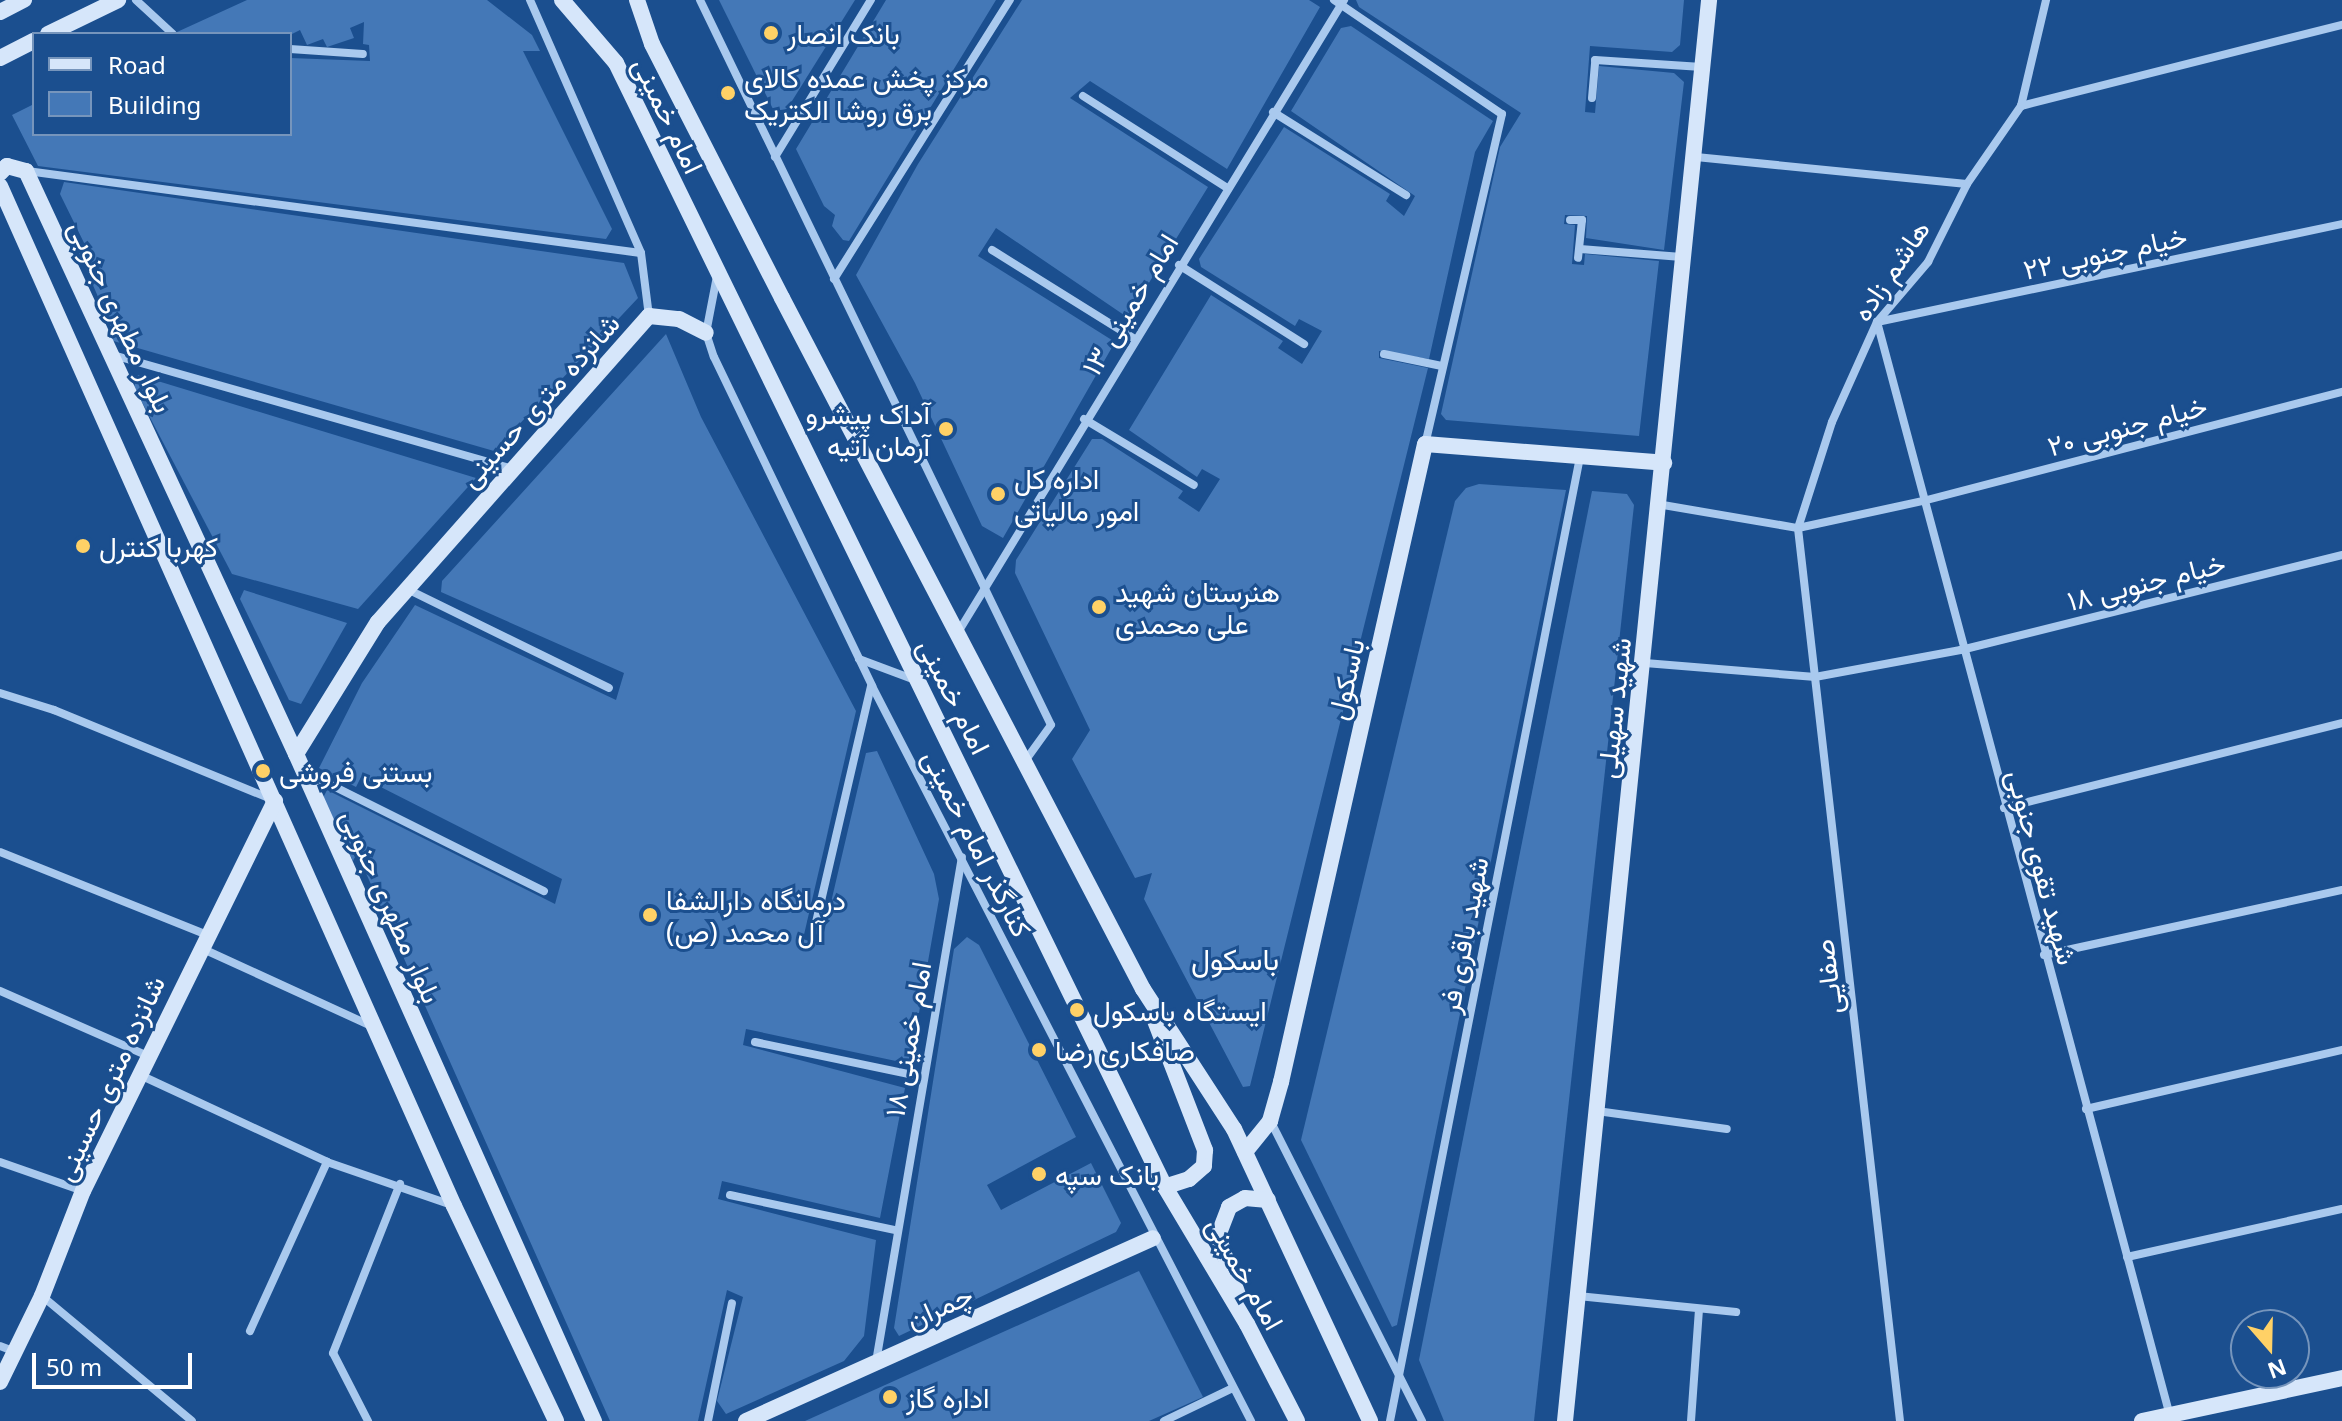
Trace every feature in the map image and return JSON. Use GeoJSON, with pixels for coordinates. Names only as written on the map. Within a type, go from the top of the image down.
{"type":"FeatureCollection","features":[{"type":"Feature","properties":{"kind":"street"},"geometry":{"type":"LineString","coordinates":[[52,32],[118,0]]}},
{"type":"Feature","properties":{"kind":"street"},"geometry":{"type":"LineString","coordinates":[[136,0],[171,32]]}},
{"type":"Feature","properties":{"kind":"street","name":"شانزده متری حسینی"},"geometry":{"type":"LineString","coordinates":[[296,754],[378,622],[405,588],[649,316],[641,253],[530,0]]}},
{"type":"Feature","properties":{"kind":"street","name":"امام خمینی"},"geometry":{"type":"LineString","coordinates":[[562,0],[616,63],[1165,1187],[1247,1324],[1297,1421]]}},
{"type":"Feature","properties":{"kind":"street","name":"امام خمینی"},"geometry":{"type":"LineString","coordinates":[[637,0],[652,44],[1143,989],[1245,1152],[1370,1421]]}},
{"type":"Feature","properties":{"kind":"street"},"geometry":{"type":"LineString","coordinates":[[700,0],[985,583],[1051,725],[1024,762]]}},
{"type":"Feature","properties":{"kind":"street"},"geometry":{"type":"LineString","coordinates":[[775,157],[871,0]]}},
{"type":"Feature","properties":{"kind":"street"},"geometry":{"type":"LineString","coordinates":[[834,279],[1010,0]]}},
{"type":"Feature","properties":{"kind":"street","name":"شهید سهیلی"},"geometry":{"type":"LineString","coordinates":[[1565,1421],[1645,663],[1656,504],[1664,463],[1709,0]]}},
{"type":"Feature","properties":{"kind":"street","name":"هاشم زاده"},"geometry":{"type":"LineString","coordinates":[[1798,528],[1832,422],[1877,322],[1928,262],[1967,184],[2021,106],[2046,0]]}},
{"type":"Feature","properties":{"kind":"street"},"geometry":{"type":"LineString","coordinates":[[1339,2],[1502,114],[1425,444],[1664,463]]}},
{"type":"Feature","properties":{"kind":"street","name":"امام خمینی ۱۳"},"geometry":{"type":"LineString","coordinates":[[957,634],[1084,419],[1339,2]]}},
{"type":"Feature","properties":{"kind":"street"},"geometry":{"type":"LineString","coordinates":[[2021,106],[2342,25]]}},
{"type":"Feature","properties":{"kind":"street"},"geometry":{"type":"LineString","coordinates":[[0,58],[32,42]]}},
{"type":"Feature","properties":{"kind":"street"},"geometry":{"type":"LineString","coordinates":[[292,49],[363,54]]}},
{"type":"Feature","properties":{"kind":"street"},"geometry":{"type":"LineString","coordinates":[[1592,98],[1595,60],[1703,67]]}},
{"type":"Feature","properties":{"kind":"street"},"geometry":{"type":"LineString","coordinates":[[1083,96],[1226,187]]}},
{"type":"Feature","properties":{"kind":"street"},"geometry":{"type":"LineString","coordinates":[[1273,112],[1406,195]]}},
{"type":"Feature","properties":{"kind":"street"},"geometry":{"type":"LineString","coordinates":[[1696,157],[1967,184]]}},
{"type":"Feature","properties":{"kind":"street"},"geometry":{"type":"LineString","coordinates":[[2,164],[26,171],[343,210],[641,253]]}},
{"type":"Feature","properties":{"kind":"street","name":"بلوار مطهری جنوبی"},"geometry":{"type":"LineString","coordinates":[[26,171],[296,754],[594,1421]]}},
{"type":"Feature","properties":{"kind":"street","name":"بلوار مطهری جنوبی"},"geometry":{"type":"LineString","coordinates":[[0,186],[454,1206],[556,1421]]}},
{"type":"Feature","properties":{"kind":"street"},"geometry":{"type":"LineString","coordinates":[[1570,220],[1582,220],[1579,254],[1683,257]]}},
{"type":"Feature","properties":{"kind":"street","name":"خیام جنوبی ۲۲"},"geometry":{"type":"LineString","coordinates":[[1877,322],[2342,224]]}},
{"type":"Feature","properties":{"kind":"street"},"geometry":{"type":"LineString","coordinates":[[992,250],[1135,339]]}},
{"type":"Feature","properties":{"kind":"street"},"geometry":{"type":"LineString","coordinates":[[1179,265],[1304,344]]}},
{"type":"Feature","properties":{"kind":"street"},"geometry":{"type":"LineString","coordinates":[[649,316],[679,319],[706,333],[717,273]]}},
{"type":"Feature","properties":{"kind":"street","name":"شهید تقوی جنوبی"},"geometry":{"type":"LineString","coordinates":[[1877,322],[1961,650],[2171,1418]]}},
{"type":"Feature","properties":{"kind":"street","name":"کنارگذر امام خمینی"},"geometry":{"type":"LineString","coordinates":[[706,333],[872,686],[962,856],[1153,1238],[1251,1421]]}},
{"type":"Feature","properties":{"kind":"street"},"geometry":{"type":"LineString","coordinates":[[1384,354],[1442,366]]}},
{"type":"Feature","properties":{"kind":"street"},"geometry":{"type":"LineString","coordinates":[[111,355],[512,469]]}},
{"type":"Feature","properties":{"kind":"street","name":"خیام جنوبی ۲۰"},"geometry":{"type":"LineString","coordinates":[[1798,528],[1923,501],[2342,392]]}},
{"type":"Feature","properties":{"kind":"street"},"geometry":{"type":"LineString","coordinates":[[1084,419],[1194,485]]}},
{"type":"Feature","properties":{"kind":"street","name":"باسکول"},"geometry":{"type":"LineString","coordinates":[[1245,1152],[1270,1121],[1425,444]]}},
{"type":"Feature","properties":{"kind":"street","name":"شهید باقری فر"},"geometry":{"type":"LineString","coordinates":[[1390,1421],[1580,457]]}},
{"type":"Feature","properties":{"kind":"street"},"geometry":{"type":"LineString","coordinates":[[1656,504],[1798,528]]}},
{"type":"Feature","properties":{"kind":"street","name":"صفایی"},"geometry":{"type":"LineString","coordinates":[[1798,528],[1900,1421]]}},
{"type":"Feature","properties":{"kind":"street","name":"خیام جنوبی ۱۸"},"geometry":{"type":"LineString","coordinates":[[1645,663],[1815,677],[1961,650],[2342,555]]}},
{"type":"Feature","properties":{"kind":"street"},"geometry":{"type":"LineString","coordinates":[[405,588],[609,688]]}},
{"type":"Feature","properties":{"kind":"street"},"geometry":{"type":"LineString","coordinates":[[859,659],[919,681]]}},
{"type":"Feature","properties":{"kind":"street"},"geometry":{"type":"LineString","coordinates":[[814,931],[872,686]]}},
{"type":"Feature","properties":{"kind":"street"},"geometry":{"type":"LineString","coordinates":[[0,693],[54,710],[275,801]]}},
{"type":"Feature","properties":{"kind":"street"},"geometry":{"type":"LineString","coordinates":[[2004,808],[2342,723]]}},
{"type":"Feature","properties":{"kind":"street"},"geometry":{"type":"LineString","coordinates":[[303,771],[544,891]]}},
{"type":"Feature","properties":{"kind":"street","name":"شانزده متری حسینی"},"geometry":{"type":"LineString","coordinates":[[1,1378],[7,1349],[42,1296],[83,1191],[275,801]]}},
{"type":"Feature","properties":{"kind":"street"},"geometry":{"type":"LineString","coordinates":[[0,852],[204,942],[376,1028]]}},
{"type":"Feature","properties":{"kind":"street","name":"امام خمینی ۱۸"},"geometry":{"type":"LineString","coordinates":[[876,1362],[895,1230],[962,856]]}},
{"type":"Feature","properties":{"kind":"street"},"geometry":{"type":"LineString","coordinates":[[2044,955],[2342,890]]}},
{"type":"Feature","properties":{"kind":"street"},"geometry":{"type":"LineString","coordinates":[[1143,989],[1205,1150],[1204,1166],[1189,1179],[1165,1187]]}},
{"type":"Feature","properties":{"kind":"street"},"geometry":{"type":"LineString","coordinates":[[0,991],[148,1056]]}},
{"type":"Feature","properties":{"kind":"street"},"geometry":{"type":"LineString","coordinates":[[755,1042],[923,1077]]}},
{"type":"Feature","properties":{"kind":"street"},"geometry":{"type":"LineString","coordinates":[[2086,1109],[2342,1050]]}},
{"type":"Feature","properties":{"kind":"street"},"geometry":{"type":"LineString","coordinates":[[139,1075],[327,1162],[400,1184],[454,1206]]}},
{"type":"Feature","properties":{"kind":"street"},"geometry":{"type":"LineString","coordinates":[[1596,1111],[1727,1129]]}},
{"type":"Feature","properties":{"kind":"street"},"geometry":{"type":"LineString","coordinates":[[1270,1121],[1422,1421]]}},
{"type":"Feature","properties":{"kind":"street"},"geometry":{"type":"LineString","coordinates":[[0,1162],[83,1191]]}},
{"type":"Feature","properties":{"kind":"street"},"geometry":{"type":"LineString","coordinates":[[250,1331],[327,1162]]}},
{"type":"Feature","properties":{"kind":"street"},"geometry":{"type":"LineString","coordinates":[[368,1421],[333,1353],[400,1184]]}},
{"type":"Feature","properties":{"kind":"street"},"geometry":{"type":"LineString","coordinates":[[730,1195],[895,1230]]}},
{"type":"Feature","properties":{"kind":"street"},"geometry":{"type":"LineString","coordinates":[[1247,1324],[1218,1236],[1229,1207],[1245,1198],[1268,1200]]}},
{"type":"Feature","properties":{"kind":"street"},"geometry":{"type":"LineString","coordinates":[[2127,1257],[2342,1209]]}},
{"type":"Feature","properties":{"kind":"street","name":"چمران"},"geometry":{"type":"LineString","coordinates":[[746,1421],[1153,1238]]}},
{"type":"Feature","properties":{"kind":"street"},"geometry":{"type":"LineString","coordinates":[[1577,1295],[1736,1312]]}},
{"type":"Feature","properties":{"kind":"street"},"geometry":{"type":"LineString","coordinates":[[42,1296],[192,1421]]}},
{"type":"Feature","properties":{"kind":"street"},"geometry":{"type":"LineString","coordinates":[[708,1421],[732,1303]]}},
{"type":"Feature","properties":{"kind":"street"},"geometry":{"type":"LineString","coordinates":[[1691,1421],[1699,1309]]}},
{"type":"Feature","properties":{"kind":"street"},"geometry":{"type":"LineString","coordinates":[[2142,1421],[2171,1418],[2342,1378]]}},
{"type":"Feature","properties":{"kind":"street"},"geometry":{"type":"LineString","coordinates":[[1164,1421],[1233,1388]]}},
{"type":"Feature","properties":{"kind":"building"},"geometry":{"type":"Polygon","coordinates":[[[247,0],[487,0],[532,35],[540,51],[523,51],[612,229],[606,239],[38,166],[12,115],[32,105],[32,136],[292,136],[292,58],[370,61],[369,45],[363,44],[364,22],[350,28],[354,38],[327,47],[323,39],[307,45],[300,30],[292,34],[177,32],[247,0]]]}},
{"type":"Feature","properties":{"kind":"building"},"geometry":{"type":"Polygon","coordinates":[[[719,0],[855,0],[787,109],[774,111],[719,0]]]}},
{"type":"Feature","properties":{"kind":"building"},"geometry":{"type":"Polygon","coordinates":[[[886,0],[996,0],[849,241],[843,240],[832,226],[835,215],[824,206],[796,149],[886,0]]]}},
{"type":"Feature","properties":{"kind":"building"},"geometry":{"type":"Polygon","coordinates":[[[1022,0],[1309,0],[1320,7],[1227,169],[1090,81],[1070,98],[1208,187],[1131,312],[1124,315],[996,228],[978,256],[1115,342],[1003,538],[982,526],[915,383],[856,275],[918,164],[1022,0]]]}},
{"type":"Feature","properties":{"kind":"building"},"geometry":{"type":"Polygon","coordinates":[[[1356,0],[1684,0],[1680,45],[1672,52],[1590,46],[1585,112],[1595,113],[1599,66],[1674,73],[1684,82],[1664,250],[1586,238],[1587,216],[1565,215],[1564,224],[1575,225],[1572,264],[1584,265],[1585,254],[1659,261],[1639,436],[1446,420],[1441,414],[1500,147],[1521,113],[1359,7],[1356,0]]]}},
{"type":"Feature","properties":{"kind":"building"},"geometry":{"type":"Polygon","coordinates":[[[1351,26],[1493,121],[1475,152],[1429,359],[1379,351],[1379,358],[1428,368],[1250,1086],[1243,1087],[1144,899],[1152,873],[1135,878],[1072,759],[1090,730],[1015,573],[1016,560],[1092,439],[1102,439],[1183,491],[1178,498],[1199,512],[1220,479],[1202,469],[1197,477],[1129,430],[1211,295],[1283,341],[1278,348],[1302,364],[1322,331],[1299,319],[1295,326],[1201,267],[1199,259],[1284,127],[1390,194],[1386,201],[1404,216],[1415,196],[1291,111],[1341,28],[1351,26]]]}},
{"type":"Feature","properties":{"kind":"building"},"geometry":{"type":"Polygon","coordinates":[[[64,182],[624,263],[638,298],[494,451],[110,340],[112,329],[79,253],[89,253],[60,194],[64,182]]]}},
{"type":"Feature","properties":{"kind":"building"},"geometry":{"type":"Polygon","coordinates":[[[666,334],[701,417],[856,711],[803,939],[821,945],[866,753],[877,751],[934,874],[939,899],[910,1064],[746,1029],[743,1045],[905,1088],[880,1218],[722,1181],[718,1199],[876,1240],[864,1336],[844,1361],[726,1414],[717,1401],[743,1297],[727,1290],[698,1421],[610,1421],[357,853],[353,861],[322,800],[327,790],[555,904],[562,879],[361,777],[356,787],[319,768],[362,683],[415,605],[616,700],[624,673],[441,592],[442,581],[666,334]]]}},
{"type":"Feature","properties":{"kind":"building"},"geometry":{"type":"Polygon","coordinates":[[[138,375],[476,478],[358,609],[232,574],[134,387],[138,375]]]}},
{"type":"Feature","properties":{"kind":"building"},"geometry":{"type":"Polygon","coordinates":[[[1479,484],[1566,490],[1397,1325],[1392,1327],[1301,1140],[1455,501],[1466,488],[1479,484]]]}},
{"type":"Feature","properties":{"kind":"building"},"geometry":{"type":"Polygon","coordinates":[[[1592,491],[1627,494],[1634,505],[1534,1421],[1444,1421],[1419,1360],[1592,491]]]}},
{"type":"Feature","properties":{"kind":"building"},"geometry":{"type":"Polygon","coordinates":[[[244,590],[347,623],[301,704],[289,700],[240,599],[244,590]]]}},
{"type":"Feature","properties":{"kind":"building"},"geometry":{"type":"Polygon","coordinates":[[[967,937],[979,945],[1076,1137],[987,1185],[1001,1210],[1091,1163],[1121,1223],[1116,1232],[899,1336],[894,1328],[954,949],[967,937]]]}},
{"type":"Feature","properties":{"kind":"building"},"geometry":{"type":"Polygon","coordinates":[[[1139,1271],[1203,1397],[1149,1421],[805,1421],[1139,1271]]]}},
{"type":"Feature","properties":{"kind":"place","name":"بانک انصار"},"geometry":{"type":"Point","coordinates":[771,33]}},
{"type":"Feature","properties":{"kind":"place","name":"مرکز پخش عمده کالای برق روشا الکتریک"},"geometry":{"type":"Point","coordinates":[728,93]}},
{"type":"Feature","properties":{"kind":"place","name":"آداک پیشرو آرمان آتیه"},"geometry":{"type":"Point","coordinates":[946,429]}},
{"type":"Feature","properties":{"kind":"place","name":"اداره کل امور مالیاتی"},"geometry":{"type":"Point","coordinates":[998,494]}},
{"type":"Feature","properties":{"kind":"place","name":"کهربا کنترل"},"geometry":{"type":"Point","coordinates":[83,546]}},
{"type":"Feature","properties":{"kind":"place","name":"هنرستان شهید علی محمدی"},"geometry":{"type":"Point","coordinates":[1099,607]}},
{"type":"Feature","properties":{"kind":"place","name":"بستنی فروشی"},"geometry":{"type":"Point","coordinates":[263,771]}},
{"type":"Feature","properties":{"kind":"place","name":"درمانگاه دارالشفا آل محمد (ص)"},"geometry":{"type":"Point","coordinates":[650,915]}},
{"type":"Feature","properties":{"kind":"place","name":"ایستگاه باسکول"},"geometry":{"type":"Point","coordinates":[1077,1010]}},
{"type":"Feature","properties":{"kind":"place","name":"صافکاری رضا"},"geometry":{"type":"Point","coordinates":[1039,1050]}},
{"type":"Feature","properties":{"kind":"place","name":"بانک سپه"},"geometry":{"type":"Point","coordinates":[1039,1174]}},
{"type":"Feature","properties":{"kind":"place","name":"اداره گاز"},"geometry":{"type":"Point","coordinates":[890,1397]}},
{"type":"Feature","properties":{"kind":"district","name":"باسکول"},"geometry":{"type":"Point","coordinates":[1235,959]}}]}
